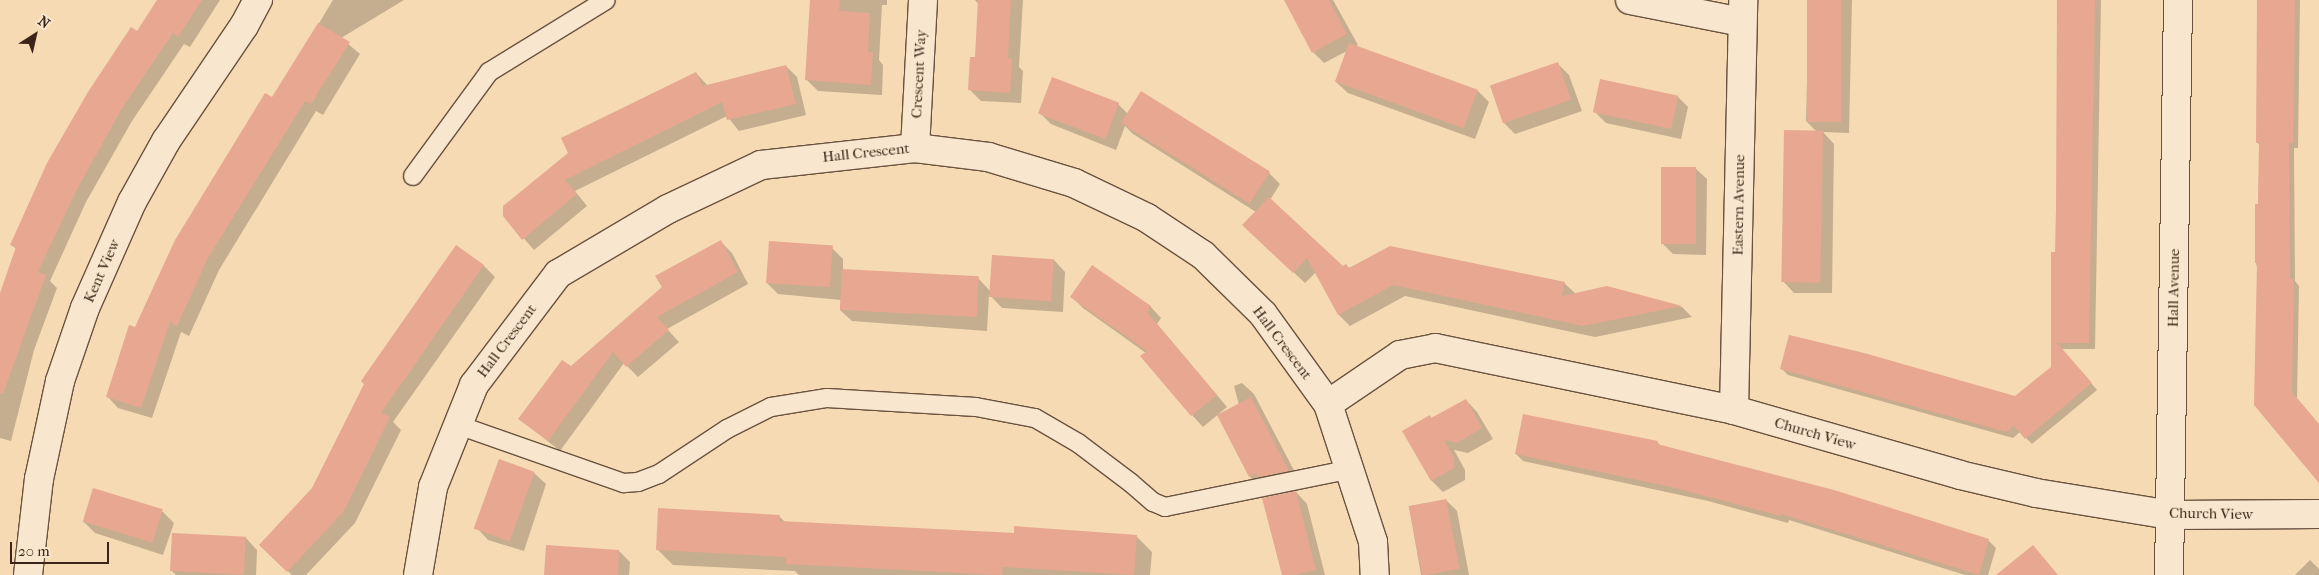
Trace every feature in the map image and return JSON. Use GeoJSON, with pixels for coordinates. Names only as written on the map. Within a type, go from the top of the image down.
{"type":"FeatureCollection","features":[{"type":"Feature","properties":{"kind":"street","name":"Kent View"},"geometry":{"type":"LineString","coordinates":[[28,575],[39,479],[60,381],[86,308],[137,193],[166,141],[244,26],[258,0]]}},
{"type":"Feature","properties":{"kind":"street","name":"Crescent Way"},"geometry":{"type":"LineString","coordinates":[[915,148],[923,0]]}},
{"type":"Feature","properties":{"kind":"street"},"geometry":{"type":"LineString","coordinates":[[1630,0],[1743,11]]}},
{"type":"Feature","properties":{"kind":"street","name":"Hall Avenue"},"geometry":{"type":"LineString","coordinates":[[2169,575],[2178,0]]}},
{"type":"Feature","properties":{"kind":"street","name":"Eastern Avenue"},"geometry":{"type":"LineString","coordinates":[[1734,410],[1743,11]]}},
{"type":"Feature","properties":{"kind":"street","name":"Hall Crescent"},"geometry":{"type":"LineString","coordinates":[[418,575],[433,487],[474,385],[558,274],[668,209],[762,165],[915,148],[988,157],[1074,183],[1147,218],[1203,256],[1263,314],[1328,404],[1351,469],[1373,542],[1375,575]]}},
{"type":"Feature","properties":{"kind":"street","name":"Church View"},"geometry":{"type":"LineString","coordinates":[[1328,404],[1400,355],[1434,348],[1734,410],[1960,475],[2036,493],[2170,515],[2319,514]]}},
{"type":"Feature","properties":{"kind":"lane"},"geometry":{"type":"LineString","coordinates":[[413,176],[489,72],[606,0]]}},
{"type":"Feature","properties":{"kind":"lane"},"geometry":{"type":"LineString","coordinates":[[458,425],[624,483],[638,482],[659,474],[727,429],[771,407],[827,398],[976,407],[1035,418],[1078,443],[1153,502],[1165,507],[1351,469]]}},
{"type":"Feature","properties":{"kind":"building"},"geometry":{"type":"Polygon","coordinates":[[[157,0],[202,0],[178,37],[173,33],[121,110],[76,191],[38,272],[46,275],[3,394],[0,393],[0,293],[16,247],[10,245],[47,163],[88,92],[131,27],[137,31],[157,0]]]}},
{"type":"Feature","properties":{"kind":"building"},"geometry":{"type":"Polygon","coordinates":[[[810,0],[840,0],[839,11],[870,13],[868,52],[873,52],[871,85],[805,80],[810,0]]]}},
{"type":"Feature","properties":{"kind":"building"},"geometry":{"type":"Polygon","coordinates":[[[978,0],[1011,0],[1008,58],[1012,59],[1010,93],[968,90],[970,57],[975,57],[978,0]]]}},
{"type":"Feature","properties":{"kind":"building"},"geometry":{"type":"Polygon","coordinates":[[[1284,0],[1329,0],[1347,34],[1312,53],[1284,0]]]}},
{"type":"Feature","properties":{"kind":"building"},"geometry":{"type":"Polygon","coordinates":[[[1807,0],[1841,0],[1841,122],[1807,122],[1807,0]]]}},
{"type":"Feature","properties":{"kind":"building"},"geometry":{"type":"Polygon","coordinates":[[[2057,0],[2095,0],[2089,343],[2057,343],[2092,383],[2025,439],[2014,426],[2006,432],[1780,369],[1789,335],[1864,353],[2015,396],[2051,367],[2051,252],[2055,252],[2056,209],[2057,0]]]}},
{"type":"Feature","properties":{"kind":"building"},"geometry":{"type":"Polygon","coordinates":[[[2257,0],[2295,0],[2293,143],[2289,143],[2290,279],[2294,279],[2292,392],[2319,424],[2319,483],[2254,405],[2257,263],[2255,263],[2255,204],[2258,204],[2259,143],[2256,143],[2257,0]]]}},
{"type":"Feature","properties":{"kind":"building"},"geometry":{"type":"Polygon","coordinates":[[[318,23],[350,42],[311,104],[305,101],[208,258],[177,326],[170,322],[141,408],[106,397],[129,325],[135,327],[175,240],[265,93],[272,97],[318,23]]]}},
{"type":"Feature","properties":{"kind":"building"},"geometry":{"type":"Polygon","coordinates":[[[1349,43],[1478,90],[1464,128],[1335,82],[1349,43]]]}},
{"type":"Feature","properties":{"kind":"building"},"geometry":{"type":"Polygon","coordinates":[[[1558,62],[1571,100],[1503,123],[1490,85],[1558,62]]]}},
{"type":"Feature","properties":{"kind":"building"},"geometry":{"type":"Polygon","coordinates":[[[786,65],[796,104],[727,120],[722,102],[565,180],[577,194],[522,240],[503,216],[503,206],[568,153],[561,138],[696,72],[703,86],[786,65]]]}},
{"type":"Feature","properties":{"kind":"building"},"geometry":{"type":"Polygon","coordinates":[[[1052,77],[1119,103],[1105,139],[1038,113],[1052,77]]]}},
{"type":"Feature","properties":{"kind":"building"},"geometry":{"type":"Polygon","coordinates":[[[1600,79],[1678,96],[1671,129],[1593,112],[1600,79]]]}},
{"type":"Feature","properties":{"kind":"building"},"geometry":{"type":"Polygon","coordinates":[[[1141,91],[1270,172],[1250,204],[1121,123],[1141,91]]]}},
{"type":"Feature","properties":{"kind":"building"},"geometry":{"type":"Polygon","coordinates":[[[1784,130],[1823,131],[1820,283],[1781,282],[1784,130]]]}},
{"type":"Feature","properties":{"kind":"building"},"geometry":{"type":"Polygon","coordinates":[[[1661,167],[1696,167],[1696,244],[1661,244],[1661,167]]]}},
{"type":"Feature","properties":{"kind":"building"},"geometry":{"type":"Polygon","coordinates":[[[1269,197],[1343,266],[1346,264],[1349,268],[1390,246],[1565,282],[1562,296],[1607,286],[1682,306],[1583,326],[1393,285],[1338,315],[1307,258],[1293,273],[1242,225],[1269,197]]]}},
{"type":"Feature","properties":{"kind":"building"},"geometry":{"type":"Polygon","coordinates":[[[721,240],[738,272],[657,317],[669,330],[626,367],[613,352],[548,441],[518,419],[562,360],[571,366],[662,287],[655,276],[721,240]]]}},
{"type":"Feature","properties":{"kind":"building"},"geometry":{"type":"Polygon","coordinates":[[[769,241],[833,245],[830,287],[766,283],[769,241]]]}},
{"type":"Feature","properties":{"kind":"building"},"geometry":{"type":"Polygon","coordinates":[[[456,245],[484,265],[381,413],[390,417],[344,511],[287,572],[259,545],[312,488],[364,384],[361,381],[456,245]]]}},
{"type":"Feature","properties":{"kind":"building"},"geometry":{"type":"Polygon","coordinates":[[[992,255],[1054,259],[1051,301],[989,297],[992,255]]]}},
{"type":"Feature","properties":{"kind":"building"},"geometry":{"type":"Polygon","coordinates":[[[1092,265],[1151,306],[1147,312],[1217,395],[1191,416],[1140,356],[1147,351],[1070,297],[1092,265]]]}},
{"type":"Feature","properties":{"kind":"building"},"geometry":{"type":"Polygon","coordinates":[[[842,269],[979,276],[977,317],[840,310],[842,269]]]}},
{"type":"Feature","properties":{"kind":"building"},"geometry":{"type":"Polygon","coordinates":[[[1251,397],[1289,471],[1257,477],[1256,473],[1249,477],[1217,415],[1251,397]]]}},
{"type":"Feature","properties":{"kind":"building"},"geometry":{"type":"Polygon","coordinates":[[[1466,399],[1482,428],[1457,443],[1444,440],[1454,458],[1454,468],[1431,481],[1402,431],[1430,415],[1431,418],[1466,399]]]}},
{"type":"Feature","properties":{"kind":"building"},"geometry":{"type":"Polygon","coordinates":[[[1523,414],[1658,441],[1657,444],[1834,490],[1989,539],[1979,575],[1781,514],[1781,516],[1671,487],[1515,454],[1523,414]]]}},
{"type":"Feature","properties":{"kind":"building"},"geometry":{"type":"Polygon","coordinates":[[[499,459],[535,472],[509,542],[474,529],[499,459]]]}},
{"type":"Feature","properties":{"kind":"building"},"geometry":{"type":"Polygon","coordinates":[[[93,488],[163,509],[153,543],[83,521],[93,488]]]}},
{"type":"Feature","properties":{"kind":"building"},"geometry":{"type":"Polygon","coordinates":[[[1296,491],[1316,570],[1294,575],[1282,575],[1262,498],[1296,491]]]}},
{"type":"Feature","properties":{"kind":"building"},"geometry":{"type":"Polygon","coordinates":[[[1446,499],[1460,569],[1422,575],[1409,506],[1446,499]]]}},
{"type":"Feature","properties":{"kind":"building"},"geometry":{"type":"Polygon","coordinates":[[[658,508],[780,515],[779,521],[1014,533],[1014,526],[1137,535],[1134,575],[1003,567],[1002,575],[1000,575],[786,564],[786,557],[656,550],[658,508]]]}},
{"type":"Feature","properties":{"kind":"building"},"geometry":{"type":"Polygon","coordinates":[[[172,533],[246,537],[244,575],[170,571],[172,533]]]}},
{"type":"Feature","properties":{"kind":"building"},"geometry":{"type":"Polygon","coordinates":[[[546,545],[619,550],[618,575],[544,575],[546,545]]]}},
{"type":"Feature","properties":{"kind":"building"},"geometry":{"type":"Polygon","coordinates":[[[2033,545],[2058,575],[1996,575],[2033,545]]]}}]}
